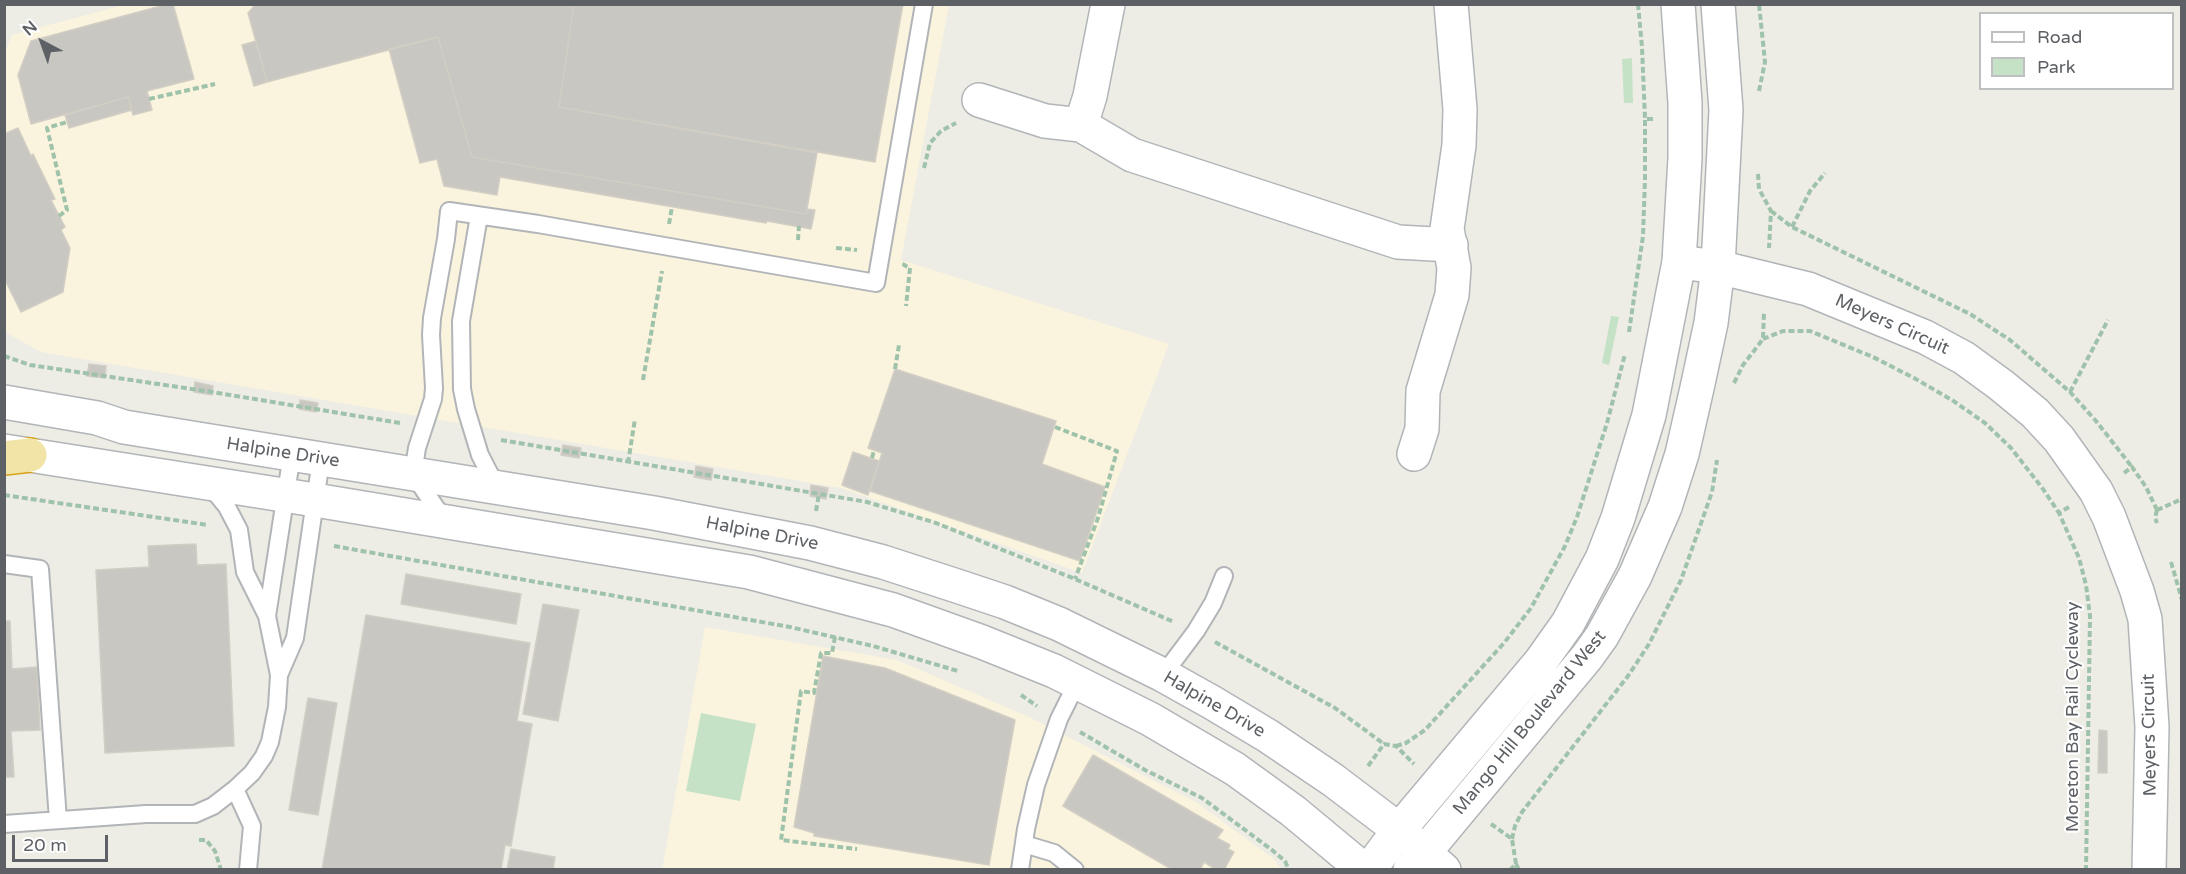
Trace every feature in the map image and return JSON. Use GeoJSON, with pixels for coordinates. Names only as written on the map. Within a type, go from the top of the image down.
{"type":"FeatureCollection","features":[{"type":"Feature","properties":{"kind":"street"},"geometry":{"type":"LineString","coordinates":[[1082,125],[1108,4]]}},
{"type":"Feature","properties":{"kind":"street"},"geometry":{"type":"LineString","coordinates":[[1414,454],[1422,429],[1423,391],[1452,296],[1454,268],[1447,229],[1459,146],[1460,109],[1451,4]]}},
{"type":"Feature","properties":{"kind":"street","name":"Mango Hill Boulevard West"},"geometry":{"type":"LineString","coordinates":[[1369,870],[1399,830],[1541,661],[1568,623],[1598,568],[1618,518],[1649,415],[1678,262],[1685,158],[1685,103],[1678,4]]}},
{"type":"Feature","properties":{"kind":"street","name":"Mango Hill Boulevard West"},"geometry":{"type":"LineString","coordinates":[[1426,864],[1602,636],[1630,586],[1665,507],[1682,454],[1711,323],[1718,267],[1726,110],[1718,4]]}},
{"type":"Feature","properties":{"kind":"street"},"geometry":{"type":"LineString","coordinates":[[983,102],[1045,121],[1082,125],[1132,154],[1398,242],[1451,245]]}},
{"type":"Feature","properties":{"kind":"street","name":"Meyers Circuit"},"geometry":{"type":"LineString","coordinates":[[1678,262],[1718,267],[1808,289],[1887,320],[1964,358],[2035,413],[2059,439],[2096,491],[2109,517],[2145,619],[2152,727],[2150,870]]}},
{"type":"Feature","properties":{"kind":"street","name":"Halpine Drive"},"geometry":{"type":"LineString","coordinates":[[4,402],[98,418],[124,427],[654,513],[810,543],[883,562],[1005,602],[1059,624],[1163,675],[1285,747],[1399,830],[1426,864]]}},
{"type":"Feature","properties":{"kind":"street"},"geometry":{"type":"LineString","coordinates":[[13,455],[207,482],[749,572],[894,610],[982,642],[1077,682],[1150,718],[1235,769],[1293,811],[1364,870]]}},
{"type":"Feature","properties":{"kind":"lane"},"geometry":{"type":"LineString","coordinates":[[446,523],[413,474],[417,448],[424,430],[434,388],[432,318],[449,211],[538,224],[876,283],[924,4]]}},
{"type":"Feature","properties":{"kind":"lane"},"geometry":{"type":"LineString","coordinates":[[479,216],[461,321],[462,389],[480,455],[497,488]]}},
{"type":"Feature","properties":{"kind":"lane"},"geometry":{"type":"LineString","coordinates":[[279,675],[295,638],[308,541],[300,498],[307,457]]}},
{"type":"Feature","properties":{"kind":"lane"},"geometry":{"type":"LineString","coordinates":[[267,616],[300,498],[307,457]]}},
{"type":"Feature","properties":{"kind":"lane"},"geometry":{"type":"LineString","coordinates":[[4,825],[146,814],[191,813],[213,806],[252,773],[270,742],[277,707],[279,675],[267,616],[245,572],[238,530],[227,507],[207,482]]}},
{"type":"Feature","properties":{"kind":"lane"},"geometry":{"type":"LineString","coordinates":[[4,564],[40,569],[58,820]]}},
{"type":"Feature","properties":{"kind":"lane"},"geometry":{"type":"LineString","coordinates":[[1163,675],[1196,631],[1213,603],[1224,576]]}},
{"type":"Feature","properties":{"kind":"lane"},"geometry":{"type":"LineString","coordinates":[[1020,870],[1036,785],[1059,719],[1077,682]]}},
{"type":"Feature","properties":{"kind":"lane"},"geometry":{"type":"LineString","coordinates":[[235,789],[252,826],[248,870]]}},
{"type":"Feature","properties":{"kind":"lane"},"geometry":{"type":"LineString","coordinates":[[1024,844],[1054,853],[1075,870]]}},
{"type":"Feature","properties":{"kind":"path"},"geometry":{"type":"LineString","coordinates":[[1629,335],[1643,236],[1645,119],[1638,4]]}},
{"type":"Feature","properties":{"kind":"path"},"geometry":{"type":"LineString","coordinates":[[1759,4],[1765,62],[1759,93]]}},
{"type":"Feature","properties":{"kind":"path"},"geometry":{"type":"LineString","coordinates":[[149,99],[215,84]]}},
{"type":"Feature","properties":{"kind":"path"},"geometry":{"type":"LineString","coordinates":[[923,172],[927,150],[935,136],[983,102]]}},
{"type":"Feature","properties":{"kind":"path"},"geometry":{"type":"LineString","coordinates":[[1645,119],[1656,119]]}},
{"type":"Feature","properties":{"kind":"path"},"geometry":{"type":"LineString","coordinates":[[59,216],[67,210],[47,128],[67,122]]}},
{"type":"Feature","properties":{"kind":"path"},"geometry":{"type":"LineString","coordinates":[[1757,173],[1759,189],[1771,211],[1791,227],[1924,292]]}},
{"type":"Feature","properties":{"kind":"path"},"geometry":{"type":"LineString","coordinates":[[1791,227],[1810,191],[1825,173]]}},
{"type":"Feature","properties":{"kind":"path"},"geometry":{"type":"LineString","coordinates":[[668,230],[672,207]]}},
{"type":"Feature","properties":{"kind":"path"},"geometry":{"type":"LineString","coordinates":[[1770,231],[1771,211]]}},
{"type":"Feature","properties":{"kind":"path"},"geometry":{"type":"LineString","coordinates":[[798,240],[799,226]]}},
{"type":"Feature","properties":{"kind":"path"},"geometry":{"type":"LineString","coordinates":[[905,261],[904,265],[910,268],[906,306]]}},
{"type":"Feature","properties":{"kind":"path"},"geometry":{"type":"LineString","coordinates":[[643,380],[663,265]]}},
{"type":"Feature","properties":{"kind":"path"},"geometry":{"type":"LineString","coordinates":[[2070,392],[2109,320]]}},
{"type":"Feature","properties":{"kind":"path","name":"Moreton Bay Rail Cycleway"},"geometry":{"type":"LineString","coordinates":[[1763,339],[1783,331],[1810,331],[1873,357],[1952,400],[1985,423],[2011,448],[2059,513],[2079,558],[2086,585],[2090,616],[2086,870]]}},
{"type":"Feature","properties":{"kind":"path"},"geometry":{"type":"LineString","coordinates":[[895,369],[899,345]]}},
{"type":"Feature","properties":{"kind":"path"},"geometry":{"type":"LineString","coordinates":[[496,440],[867,502],[936,523],[1196,631],[1335,708],[1384,744],[1396,746],[1415,738],[1445,709],[1532,608],[1550,577],[1577,516],[1619,381],[1626,346]]}},
{"type":"Feature","properties":{"kind":"path"},"geometry":{"type":"LineString","coordinates":[[4,356],[30,365],[397,423]]}},
{"type":"Feature","properties":{"kind":"path"},"geometry":{"type":"LineString","coordinates":[[628,463],[635,418]]}},
{"type":"Feature","properties":{"kind":"path"},"geometry":{"type":"LineString","coordinates":[[1055,426],[1118,451],[1098,518],[1075,579]]}},
{"type":"Feature","properties":{"kind":"path"},"geometry":{"type":"LineString","coordinates":[[872,458],[874,450]]}},
{"type":"Feature","properties":{"kind":"path"},"geometry":{"type":"LineString","coordinates":[[2120,476],[2132,467],[2146,487],[2157,510],[2155,518],[2157,523]]}},
{"type":"Feature","properties":{"kind":"path"},"geometry":{"type":"LineString","coordinates":[[4,495],[238,530]]}},
{"type":"Feature","properties":{"kind":"path"},"geometry":{"type":"LineString","coordinates":[[2157,510],[2181,499]]}},
{"type":"Feature","properties":{"kind":"path"},"geometry":{"type":"LineString","coordinates":[[2059,513],[2072,506]]}},
{"type":"Feature","properties":{"kind":"path"},"geometry":{"type":"LineString","coordinates":[[308,541],[721,614],[873,646],[960,672]]}},
{"type":"Feature","properties":{"kind":"path"},"geometry":{"type":"LineString","coordinates":[[2171,562],[2181,600]]}},
{"type":"Feature","properties":{"kind":"path"},"geometry":{"type":"LineString","coordinates":[[835,637],[832,653],[820,653],[814,693],[801,691],[781,840],[857,849]]}},
{"type":"Feature","properties":{"kind":"path"},"geometry":{"type":"LineString","coordinates":[[1013,690],[1145,770],[1202,798],[1272,850],[1285,861],[1289,869],[1294,862]]}},
{"type":"Feature","properties":{"kind":"path"},"geometry":{"type":"LineString","coordinates":[[1375,757],[1384,744]]}},
{"type":"Feature","properties":{"kind":"path"},"geometry":{"type":"LineString","coordinates":[[1396,746],[1409,760]]}},
{"type":"Feature","properties":{"kind":"path"},"geometry":{"type":"LineString","coordinates":[[191,813],[191,839],[206,840],[215,851],[221,870]]}},
{"type":"Feature","properties":{"kind":"path"},"geometry":{"type":"LineString","coordinates":[[1497,829],[1512,839],[1519,870]]}},
{"type":"Feature","properties":{"kind":"path"},"geometry":{"type":"LineString","coordinates":[[1510,870],[1516,864]]}},
{"type":"Feature","properties":{"kind":"shaded area"},"geometry":{"type":"Polygon","coordinates":[[[123,5],[949,5],[901,260],[1169,344],[1082,573],[841,488],[41,352],[5,332],[4,54],[12,35],[123,5]]]}},
{"type":"Feature","properties":{"kind":"shaded area"},"geometry":{"type":"Polygon","coordinates":[[[705,627],[897,660],[1029,717],[1196,802],[1274,859],[1281,869],[662,870],[705,627]]]}},
{"type":"Feature","properties":{"kind":"green space"},"geometry":{"type":"Polygon","coordinates":[[[1632,58],[1633,103],[1624,103],[1622,59],[1632,58]]]}},
{"type":"Feature","properties":{"kind":"green space"},"geometry":{"type":"Polygon","coordinates":[[[1611,316],[1619,317],[1609,365],[1602,363],[1611,316]]]}},
{"type":"Feature","properties":{"kind":"green space"},"geometry":{"type":"Polygon","coordinates":[[[701,713],[756,724],[740,801],[686,791],[701,713]]]}},
{"type":"Feature","properties":{"kind":"building"},"geometry":{"type":"Polygon","coordinates":[[[173,4],[194,79],[147,91],[152,110],[133,115],[128,97],[31,124],[18,75],[31,41],[173,4]]]}},
{"type":"Feature","properties":{"kind":"building"},"geometry":{"type":"Polygon","coordinates":[[[256,4],[574,4],[559,107],[817,153],[806,214],[472,157],[438,37],[267,82],[248,13],[256,4]]]}},
{"type":"Feature","properties":{"kind":"building"},"geometry":{"type":"Polygon","coordinates":[[[574,4],[903,4],[875,162],[559,107],[574,4]]]}},
{"type":"Feature","properties":{"kind":"building"},"geometry":{"type":"Polygon","coordinates":[[[438,37],[472,157],[806,214],[807,209],[815,210],[811,229],[500,177],[497,195],[444,186],[437,159],[420,163],[389,49],[438,37]]]}},
{"type":"Feature","properties":{"kind":"building"},"geometry":{"type":"Polygon","coordinates":[[[256,41],[267,82],[254,86],[242,45],[256,41]]]}},
{"type":"Feature","properties":{"kind":"building"},"geometry":{"type":"Polygon","coordinates":[[[128,97],[132,110],[69,128],[65,115],[128,97]]]}},
{"type":"Feature","properties":{"kind":"building"},"geometry":{"type":"Polygon","coordinates":[[[18,128],[55,199],[51,200],[65,227],[61,230],[70,248],[63,292],[21,312],[4,278],[4,134],[18,128]]]}},
{"type":"Feature","properties":{"kind":"building"},"geometry":{"type":"Polygon","coordinates":[[[89,364],[106,366],[105,378],[87,376],[89,364]]]}},
{"type":"Feature","properties":{"kind":"building"},"geometry":{"type":"Polygon","coordinates":[[[895,369],[1056,421],[1042,464],[1105,487],[1080,561],[870,491],[882,453],[868,448],[895,369]]]}},
{"type":"Feature","properties":{"kind":"building"},"geometry":{"type":"Polygon","coordinates":[[[195,382],[213,386],[212,395],[194,392],[195,382]]]}},
{"type":"Feature","properties":{"kind":"building"},"geometry":{"type":"Polygon","coordinates":[[[300,400],[318,403],[316,412],[299,409],[300,400]]]}},
{"type":"Feature","properties":{"kind":"building"},"geometry":{"type":"Polygon","coordinates":[[[563,445],[581,448],[579,458],[561,455],[563,445]]]}},
{"type":"Feature","properties":{"kind":"building"},"geometry":{"type":"Polygon","coordinates":[[[853,452],[879,461],[868,495],[842,485],[853,452]]]}},
{"type":"Feature","properties":{"kind":"building"},"geometry":{"type":"Polygon","coordinates":[[[696,466],[713,469],[711,480],[694,477],[696,466]]]}},
{"type":"Feature","properties":{"kind":"building"},"geometry":{"type":"Polygon","coordinates":[[[811,485],[828,488],[826,499],[810,496],[811,485]]]}},
{"type":"Feature","properties":{"kind":"building"},"geometry":{"type":"Polygon","coordinates":[[[196,544],[197,565],[226,564],[234,746],[105,753],[96,570],[149,567],[148,546],[196,544]]]}},
{"type":"Feature","properties":{"kind":"building"},"geometry":{"type":"Polygon","coordinates":[[[406,574],[521,594],[516,624],[401,604],[406,574]]]}},
{"type":"Feature","properties":{"kind":"building"},"geometry":{"type":"Polygon","coordinates":[[[543,604],[579,610],[558,721],[523,714],[543,604]]]}},
{"type":"Feature","properties":{"kind":"building"},"geometry":{"type":"Polygon","coordinates":[[[366,615],[530,643],[517,721],[532,724],[511,846],[505,845],[501,870],[322,870],[366,615]]]}},
{"type":"Feature","properties":{"kind":"building"},"geometry":{"type":"Polygon","coordinates":[[[4,621],[10,621],[12,669],[37,667],[40,730],[11,731],[14,777],[4,777],[4,621]]]}},
{"type":"Feature","properties":{"kind":"building"},"geometry":{"type":"Polygon","coordinates":[[[823,656],[885,668],[1015,720],[989,865],[814,836],[814,833],[794,827],[823,656]]]}},
{"type":"Feature","properties":{"kind":"building"},"geometry":{"type":"Polygon","coordinates":[[[308,698],[337,703],[318,815],[289,810],[308,698]]]}},
{"type":"Feature","properties":{"kind":"building"},"geometry":{"type":"Polygon","coordinates":[[[2099,730],[2107,731],[2107,773],[2098,773],[2099,730]]]}},
{"type":"Feature","properties":{"kind":"building"},"geometry":{"type":"Polygon","coordinates":[[[1093,755],[1223,830],[1217,838],[1230,845],[1228,849],[1234,852],[1224,870],[1217,870],[1204,862],[1200,870],[1173,870],[1063,806],[1093,755]]]}},
{"type":"Feature","properties":{"kind":"building"},"geometry":{"type":"Polygon","coordinates":[[[511,849],[555,857],[553,870],[507,870],[511,849]]]}}]}
